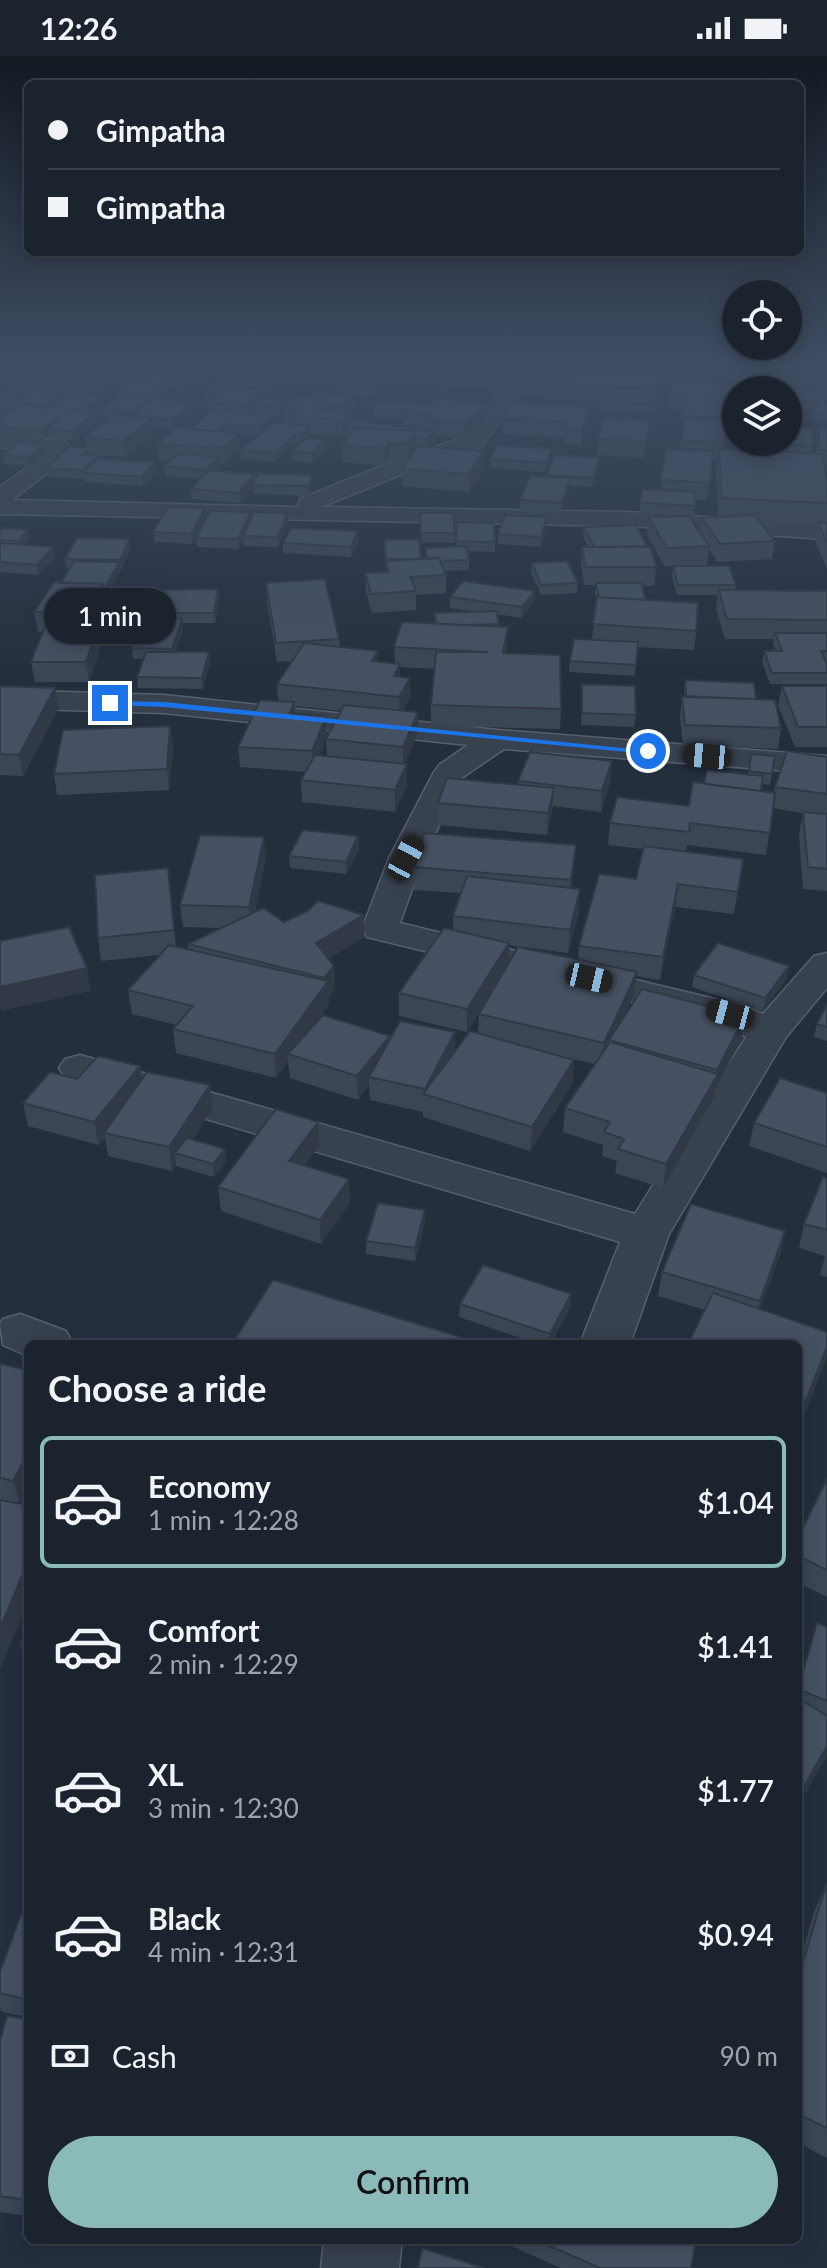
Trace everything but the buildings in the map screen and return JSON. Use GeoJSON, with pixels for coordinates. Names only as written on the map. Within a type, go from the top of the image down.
{"type":"FeatureCollection","features":[{"type":"Feature","properties":{"kind":"street"},"geometry":{"type":"LineString","coordinates":[[0,498],[44,466]]}},
{"type":"Feature","properties":{"kind":"street"},"geometry":{"type":"LineString","coordinates":[[313,514],[308,504],[402,466]]}},
{"type":"Feature","properties":{"kind":"street"},"geometry":{"type":"LineString","coordinates":[[0,507],[630,519],[827,532]]}},
{"type":"Feature","properties":{"kind":"street"},"geometry":{"type":"LineString","coordinates":[[0,699],[164,704],[498,739],[827,765]]}},
{"type":"Feature","properties":{"kind":"street"},"geometry":{"type":"LineString","coordinates":[[498,739],[450,772],[406,858],[380,929],[689,1003],[730,1014],[769,1032]]}},
{"type":"Feature","properties":{"kind":"street"},"geometry":{"type":"LineString","coordinates":[[606,1340],[646,1234],[769,1032],[827,964]]}},
{"type":"Feature","properties":{"kind":"street"},"geometry":{"type":"LineString","coordinates":[[80,1068],[646,1234]]}},
{"type":"Feature","properties":{"kind":"street"},"geometry":{"type":"LineString","coordinates":[[360,2268],[363,2244]]}},
{"type":"Feature","properties":{"kind":"route"},"geometry":{"type":"LineString","coordinates":[[110,703],[164,704],[498,739],[648,751]]}}]}
